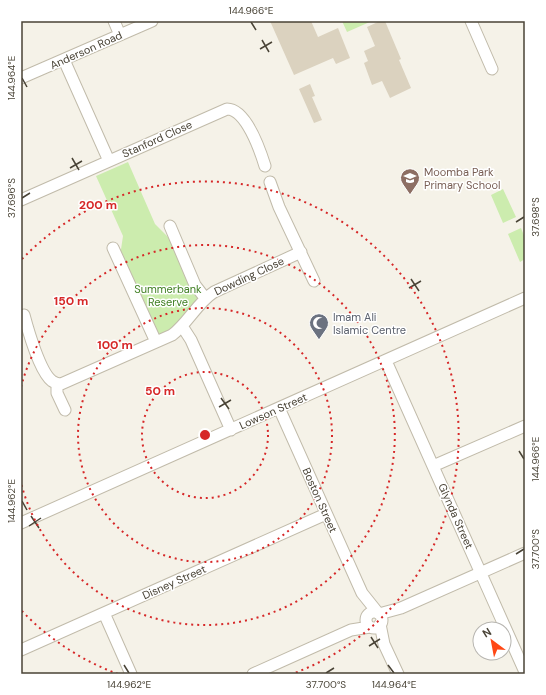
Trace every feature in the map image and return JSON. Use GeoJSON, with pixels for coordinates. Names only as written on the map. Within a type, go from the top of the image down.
{"type":"FeatureCollection","features":[{"type":"Feature","properties":{"kind":"street"},"geometry":{"type":"LineString","coordinates":[[114,21],[120,35]]}},
{"type":"Feature","properties":{"kind":"street","name":"Anderson Road"},"geometry":{"type":"LineString","coordinates":[[21,78],[152,21]]}},
{"type":"Feature","properties":{"kind":"street"},"geometry":{"type":"LineString","coordinates":[[471,21],[492,69]]}},
{"type":"Feature","properties":{"kind":"street"},"geometry":{"type":"LineString","coordinates":[[64,60],[109,161]]}},
{"type":"Feature","properties":{"kind":"street","name":"Stanford Close"},"geometry":{"type":"LineString","coordinates":[[21,200],[221,111],[232,109],[241,116],[250,131],[265,166]]}},
{"type":"Feature","properties":{"kind":"street"},"geometry":{"type":"LineString","coordinates":[[270,182],[279,208],[314,281]]}},
{"type":"Feature","properties":{"kind":"street"},"geometry":{"type":"LineString","coordinates":[[170,226],[195,285],[205,298]]}},
{"type":"Feature","properties":{"kind":"street"},"geometry":{"type":"LineString","coordinates":[[113,248],[156,342]]}},
{"type":"Feature","properties":{"kind":"street","name":"Dowding Close"},"geometry":{"type":"LineString","coordinates":[[57,384],[64,383],[172,335],[182,326],[205,298],[214,292],[301,252]]}},
{"type":"Feature","properties":{"kind":"street","name":"Lowson Street"},"geometry":{"type":"LineString","coordinates":[[21,523],[525,298]]}},
{"type":"Feature","properties":{"kind":"street"},"geometry":{"type":"LineString","coordinates":[[24,315],[32,344],[38,358],[50,379],[57,384],[57,393],[65,410]]}},
{"type":"Feature","properties":{"kind":"street"},"geometry":{"type":"LineString","coordinates":[[182,326],[191,340],[231,430]]}},
{"type":"Feature","properties":{"kind":"street","name":"Glynda Street"},"geometry":{"type":"LineString","coordinates":[[386,361],[525,672]]}},
{"type":"Feature","properties":{"kind":"street","name":"Boston Street"},"geometry":{"type":"LineString","coordinates":[[279,408],[398,674]]}},
{"type":"Feature","properties":{"kind":"street"},"geometry":{"type":"LineString","coordinates":[[434,466],[525,426]]}},
{"type":"Feature","properties":{"kind":"street","name":"Disney Street"},"geometry":{"type":"LineString","coordinates":[[22,648],[326,514]]}},
{"type":"Feature","properties":{"kind":"street"},"geometry":{"type":"LineString","coordinates":[[253,674],[525,553]]}},
{"type":"Feature","properties":{"kind":"street"},"geometry":{"type":"LineString","coordinates":[[104,613],[132,674]]}},
{"type":"Feature","properties":{"kind":"green space"},"geometry":{"type":"Polygon","coordinates":[[[342,21],[372,21],[347,32],[342,21]]]}},
{"type":"Feature","properties":{"kind":"green space","name":"Summerbank Reserve"},"geometry":{"type":"Polygon","coordinates":[[[128,162],[155,224],[173,242],[199,298],[181,322],[176,327],[164,334],[157,334],[120,256],[123,236],[96,176],[128,162]]]}},
{"type":"Feature","properties":{"kind":"green space"},"geometry":{"type":"Polygon","coordinates":[[[503,189],[516,217],[503,223],[491,195],[503,189]]]}},
{"type":"Feature","properties":{"kind":"green space"},"geometry":{"type":"Polygon","coordinates":[[[521,228],[525,238],[525,259],[520,262],[508,234],[521,228]]]}},
{"type":"Feature","properties":{"kind":"building"},"geometry":{"type":"Polygon","coordinates":[[[270,21],[311,21],[318,37],[338,28],[350,58],[336,64],[333,58],[294,75],[270,21]]]}},
{"type":"Feature","properties":{"kind":"building"},"geometry":{"type":"Polygon","coordinates":[[[380,21],[385,21],[411,88],[390,98],[382,81],[372,85],[364,63],[368,61],[364,51],[375,46],[367,27],[380,21]]]}},
{"type":"Feature","properties":{"kind":"building"},"geometry":{"type":"Polygon","coordinates":[[[310,84],[315,96],[312,97],[322,120],[314,123],[299,89],[310,84]]]}},
{"type":"Feature","properties":{"kind":"place","name":"Moomba Park Primary School"},"geometry":{"type":"Point","coordinates":[410,195]}},
{"type":"Feature","properties":{"kind":"place","name":"Imam Ali Islamic Centre"},"geometry":{"type":"Point","coordinates":[319,340]}}]}
